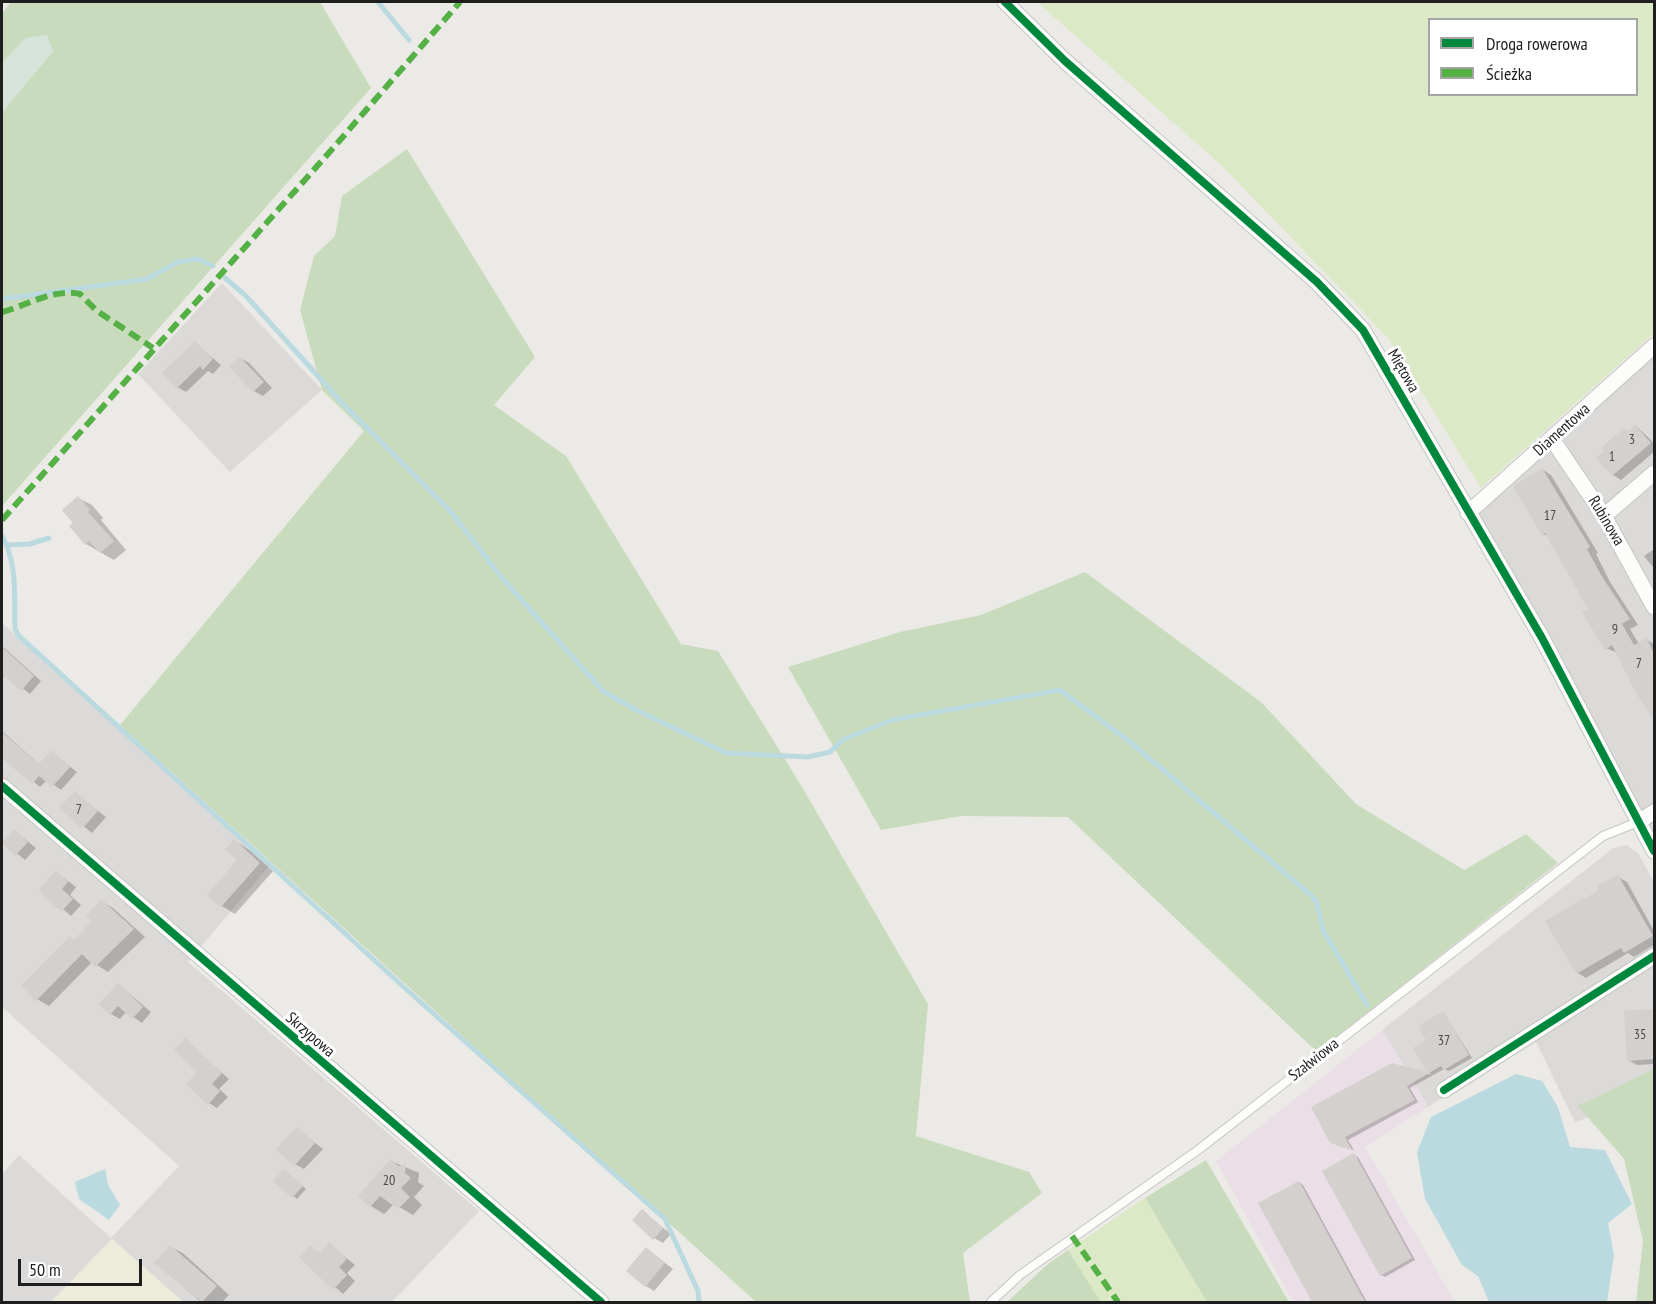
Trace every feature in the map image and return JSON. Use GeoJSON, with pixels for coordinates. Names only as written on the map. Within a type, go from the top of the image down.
{"type":"FeatureCollection","features":[{"type":"Feature","properties":{"kind":"street","name":"Miętowa"},"geometry":{"type":"LineString","coordinates":[[1005,2],[1065,61],[1317,282],[1352,316],[1375,348],[1542,638],[1654,851]]}},
{"type":"Feature","properties":{"kind":"street","name":"Diamentowa"},"geometry":{"type":"LineString","coordinates":[[1468,513],[1654,345]]}},
{"type":"Feature","properties":{"kind":"street","name":"Rubinowa"},"geometry":{"type":"LineString","coordinates":[[1552,439],[1604,516],[1654,607]]}},
{"type":"Feature","properties":{"kind":"street"},"geometry":{"type":"LineString","coordinates":[[1604,516],[1654,473]]}},
{"type":"Feature","properties":{"kind":"street","name":"Skrzypowa"},"geometry":{"type":"LineString","coordinates":[[2,786],[601,1302]]}},
{"type":"Feature","properties":{"kind":"street"},"geometry":{"type":"LineString","coordinates":[[1638,822],[1654,812]]}},
{"type":"Feature","properties":{"kind":"street"},"geometry":{"type":"LineString","coordinates":[[1444,1090],[1654,956]]}},
{"type":"Feature","properties":{"kind":"lane","name":"Szałwiowa"},"geometry":{"type":"LineString","coordinates":[[991,1302],[1020,1275],[1198,1150],[1603,836],[1638,822]]}},
{"type":"Feature","properties":{"kind":"shaded area"},"geometry":{"type":"Polygon","coordinates":[[[47,35],[53,51],[2,112],[2,63],[26,38],[47,35]]]}},
{"type":"Feature","properties":{"kind":"shaded area"},"geometry":{"type":"Polygon","coordinates":[[[222,283],[322,390],[230,472],[138,374],[222,283]]]}},
{"type":"Feature","properties":{"kind":"shaded area"},"geometry":{"type":"Polygon","coordinates":[[[1654,346],[1654,850],[1467,524],[1552,439],[1654,346]]]}},
{"type":"Feature","properties":{"kind":"shaded area"},"geometry":{"type":"Polygon","coordinates":[[[2,623],[269,866],[188,962],[479,1211],[392,1302],[183,1302],[112,1239],[51,1302],[2,1302],[2,1174],[19,1155],[111,1238],[179,1166],[2,1007],[2,623]]]}},
{"type":"Feature","properties":{"kind":"shaded area"},"geometry":{"type":"Polygon","coordinates":[[[1627,845],[1638,853],[1654,882],[1654,1095],[1575,1122],[1535,1040],[1428,1107],[1382,1030],[1613,848],[1627,845]]]}},
{"type":"Feature","properties":{"kind":"shaded area"},"geometry":{"type":"Polygon","coordinates":[[[1382,1030],[1428,1107],[1365,1147],[1455,1302],[1293,1302],[1216,1161],[1382,1030]]]}},
{"type":"Feature","properties":{"kind":"green space"},"geometry":{"type":"Polygon","coordinates":[[[11,2],[320,2],[371,88],[2,506],[2,112],[53,51],[26,38],[2,63],[2,14],[11,2]]]}},
{"type":"Feature","properties":{"kind":"green space"},"geometry":{"type":"Polygon","coordinates":[[[1037,2],[1654,2],[1654,333],[1481,488],[1388,338],[1220,164],[1037,2]]]}},
{"type":"Feature","properties":{"kind":"green space"},"geometry":{"type":"Polygon","coordinates":[[[407,149],[535,357],[494,405],[566,456],[681,644],[718,651],[799,782],[928,1004],[916,1136],[1029,1172],[1042,1193],[963,1253],[970,1302],[756,1302],[120,725],[364,431],[322,390],[300,310],[314,256],[335,236],[342,196],[407,149]]]}},
{"type":"Feature","properties":{"kind":"green space"},"geometry":{"type":"Polygon","coordinates":[[[1085,572],[1261,702],[1356,804],[1464,870],[1526,834],[1558,863],[1317,1052],[1068,817],[961,816],[881,830],[788,667],[900,632],[981,615],[1085,572]]]}},
{"type":"Feature","properties":{"kind":"green space"},"geometry":{"type":"Polygon","coordinates":[[[1654,1069],[1654,1302],[1636,1302],[1643,1241],[1624,1159],[1578,1106],[1654,1069]]]}},
{"type":"Feature","properties":{"kind":"green space"},"geometry":{"type":"Polygon","coordinates":[[[1206,1160],[1289,1302],[1207,1302],[1145,1198],[1206,1160]]]}},
{"type":"Feature","properties":{"kind":"green space"},"geometry":{"type":"Polygon","coordinates":[[[1145,1198],[1207,1302],[1101,1302],[1068,1250],[1145,1198]]]}},
{"type":"Feature","properties":{"kind":"green space"},"geometry":{"type":"Polygon","coordinates":[[[112,1239],[183,1302],[51,1302],[112,1239]]]}},
{"type":"Feature","properties":{"kind":"green space"},"geometry":{"type":"Polygon","coordinates":[[[1068,1250],[1101,1302],[1007,1302],[1048,1264],[1068,1250]]]}},
{"type":"Feature","properties":{"kind":"water"},"geometry":{"type":"Polygon","coordinates":[[[1516,1074],[1542,1081],[1558,1107],[1570,1147],[1605,1150],[1632,1204],[1608,1223],[1614,1255],[1607,1302],[1489,1302],[1478,1276],[1462,1265],[1425,1199],[1417,1152],[1431,1117],[1516,1074]]]}},
{"type":"Feature","properties":{"kind":"water"},"geometry":{"type":"Polygon","coordinates":[[[105,1169],[108,1185],[120,1205],[109,1220],[79,1199],[75,1182],[105,1169]]]}},
{"type":"Feature","properties":{"kind":"building"},"geometry":{"type":"Polygon","coordinates":[[[195,341],[213,359],[203,370],[200,366],[177,388],[162,373],[195,341]]]}},
{"type":"Feature","properties":{"kind":"building"},"geometry":{"type":"Polygon","coordinates":[[[240,357],[264,382],[253,392],[229,367],[240,357]]]}},
{"type":"Feature","properties":{"kind":"building"},"geometry":{"type":"Polygon","coordinates":[[[1635,425],[1651,443],[1612,476],[1596,458],[1604,451],[1601,448],[1624,428],[1628,431],[1635,425]]]}},
{"type":"Feature","properties":{"kind":"building"},"geometry":{"type":"Polygon","coordinates":[[[1542,468],[1590,547],[1587,549],[1601,575],[1630,619],[1622,624],[1634,645],[1647,638],[1654,654],[1654,721],[1636,693],[1612,645],[1605,650],[1582,612],[1588,609],[1545,533],[1542,535],[1513,486],[1542,468]]]}},
{"type":"Feature","properties":{"kind":"building"},"geometry":{"type":"Polygon","coordinates":[[[78,496],[90,510],[88,512],[114,541],[100,553],[89,541],[85,545],[69,526],[73,523],[62,510],[78,496]]]}},
{"type":"Feature","properties":{"kind":"building"},"geometry":{"type":"Polygon","coordinates":[[[2,647],[34,676],[21,691],[2,674],[2,647]]]}},
{"type":"Feature","properties":{"kind":"building"},"geometry":{"type":"Polygon","coordinates":[[[2,732],[39,764],[51,750],[70,767],[52,787],[39,776],[32,784],[2,758],[2,732]]]}},
{"type":"Feature","properties":{"kind":"building"},"geometry":{"type":"Polygon","coordinates":[[[75,791],[98,811],[82,829],[59,808],[75,791]]]}},
{"type":"Feature","properties":{"kind":"building"},"geometry":{"type":"Polygon","coordinates":[[[15,829],[28,842],[15,856],[2,843],[15,829]]]}},
{"type":"Feature","properties":{"kind":"building"},"geometry":{"type":"Polygon","coordinates":[[[234,839],[260,863],[221,907],[207,895],[237,860],[225,850],[234,839]]]}},
{"type":"Feature","properties":{"kind":"building"},"geometry":{"type":"Polygon","coordinates":[[[56,870],[68,882],[62,889],[73,899],[61,912],[39,890],[56,870]]]}},
{"type":"Feature","properties":{"kind":"building"},"geometry":{"type":"Polygon","coordinates":[[[1618,875],[1653,936],[1624,953],[1621,948],[1576,974],[1545,921],[1599,890],[1597,886],[1618,875]]]}},
{"type":"Feature","properties":{"kind":"building"},"geometry":{"type":"Polygon","coordinates":[[[101,899],[134,929],[95,967],[82,954],[36,1001],[21,986],[70,936],[74,940],[92,921],[86,916],[101,899]]]}},
{"type":"Feature","properties":{"kind":"building"},"geometry":{"type":"Polygon","coordinates":[[[118,983],[143,1007],[132,1019],[118,1006],[110,1015],[99,1004],[118,983]]]}},
{"type":"Feature","properties":{"kind":"building"},"geometry":{"type":"Polygon","coordinates":[[[1654,1009],[1654,1059],[1627,1061],[1624,1011],[1654,1009]]]}},
{"type":"Feature","properties":{"kind":"building"},"geometry":{"type":"Polygon","coordinates":[[[1444,1011],[1469,1055],[1444,1070],[1441,1066],[1407,1086],[1415,1100],[1345,1137],[1352,1150],[1330,1143],[1311,1107],[1392,1063],[1427,1072],[1413,1048],[1426,1040],[1418,1026],[1444,1011]]]}},
{"type":"Feature","properties":{"kind":"building"},"geometry":{"type":"Polygon","coordinates":[[[185,1038],[222,1073],[212,1084],[220,1091],[208,1105],[186,1084],[197,1072],[174,1050],[185,1038]]]}},
{"type":"Feature","properties":{"kind":"building"},"geometry":{"type":"Polygon","coordinates":[[[297,1127],[315,1143],[294,1166],[276,1149],[297,1127]]]}},
{"type":"Feature","properties":{"kind":"building"},"geometry":{"type":"Polygon","coordinates":[[[1354,1153],[1412,1258],[1380,1276],[1322,1171],[1354,1153]]]}},
{"type":"Feature","properties":{"kind":"building"},"geometry":{"type":"Polygon","coordinates":[[[391,1159],[398,1166],[406,1164],[405,1173],[411,1178],[401,1188],[410,1197],[398,1209],[380,1196],[370,1207],[358,1196],[391,1159]]]}},
{"type":"Feature","properties":{"kind":"building"},"geometry":{"type":"Polygon","coordinates":[[[284,1169],[303,1186],[292,1198],[273,1181],[284,1169]]]}},
{"type":"Feature","properties":{"kind":"building"},"geometry":{"type":"Polygon","coordinates":[[[1299,1181],[1365,1302],[1312,1302],[1258,1203],[1299,1181]]]}},
{"type":"Feature","properties":{"kind":"building"},"geometry":{"type":"Polygon","coordinates":[[[642,1209],[663,1228],[653,1240],[632,1220],[642,1209]]]}},
{"type":"Feature","properties":{"kind":"building"},"geometry":{"type":"Polygon","coordinates":[[[329,1242],[347,1259],[339,1267],[347,1275],[333,1290],[299,1257],[310,1245],[319,1253],[329,1242]]]}},
{"type":"Feature","properties":{"kind":"building"},"geometry":{"type":"Polygon","coordinates":[[[170,1245],[217,1286],[202,1302],[154,1263],[170,1245]]]}},
{"type":"Feature","properties":{"kind":"building"},"geometry":{"type":"Polygon","coordinates":[[[646,1247],[665,1263],[645,1287],[626,1271],[646,1247]]]}},
{"type":"Feature","properties":{"kind":"waterway"},"geometry":{"type":"LineString","coordinates":[[378,2],[409,40]]}},
{"type":"Feature","properties":{"kind":"waterway"},"geometry":{"type":"LineString","coordinates":[[2,299],[147,279],[178,262],[198,259],[213,266]]}},
{"type":"Feature","properties":{"kind":"waterway"},"geometry":{"type":"LineString","coordinates":[[225,278],[245,295],[345,406],[451,512],[502,578],[603,691],[634,709],[726,753],[808,757],[830,752],[844,739],[892,720],[1060,690],[1130,742],[1312,896],[1317,903],[1323,930],[1367,1005]]}},
{"type":"Feature","properties":{"kind":"waterway"},"geometry":{"type":"LineString","coordinates":[[2,536],[13,569],[15,629],[18,635],[407,990],[665,1219],[698,1291],[699,1302]]}},
{"type":"Feature","properties":{"kind":"waterway"},"geometry":{"type":"LineString","coordinates":[[7,545],[30,544],[49,538]]}},
{"type":"Feature","properties":{"kind":"marked path"},"geometry":{"type":"LineString","coordinates":[[2,520],[460,2]]}},
{"type":"Feature","properties":{"kind":"marked path"},"geometry":{"type":"LineString","coordinates":[[2,312],[50,295],[80,294],[97,311],[153,348]]}},
{"type":"Feature","properties":{"kind":"marked path"},"geometry":{"type":"LineString","coordinates":[[1072,1236],[1118,1302]]}},
{"type":"Feature","properties":{"kind":"cycle path"},"geometry":{"type":"LineString","coordinates":[[1005,2],[1065,61],[1317,282],[1363,330],[1542,638],[1654,851]]}},
{"type":"Feature","properties":{"kind":"cycle path"},"geometry":{"type":"LineString","coordinates":[[2,786],[601,1302]]}},
{"type":"Feature","properties":{"kind":"cycle path"},"geometry":{"type":"LineString","coordinates":[[1444,1090],[1654,956]]}}]}
